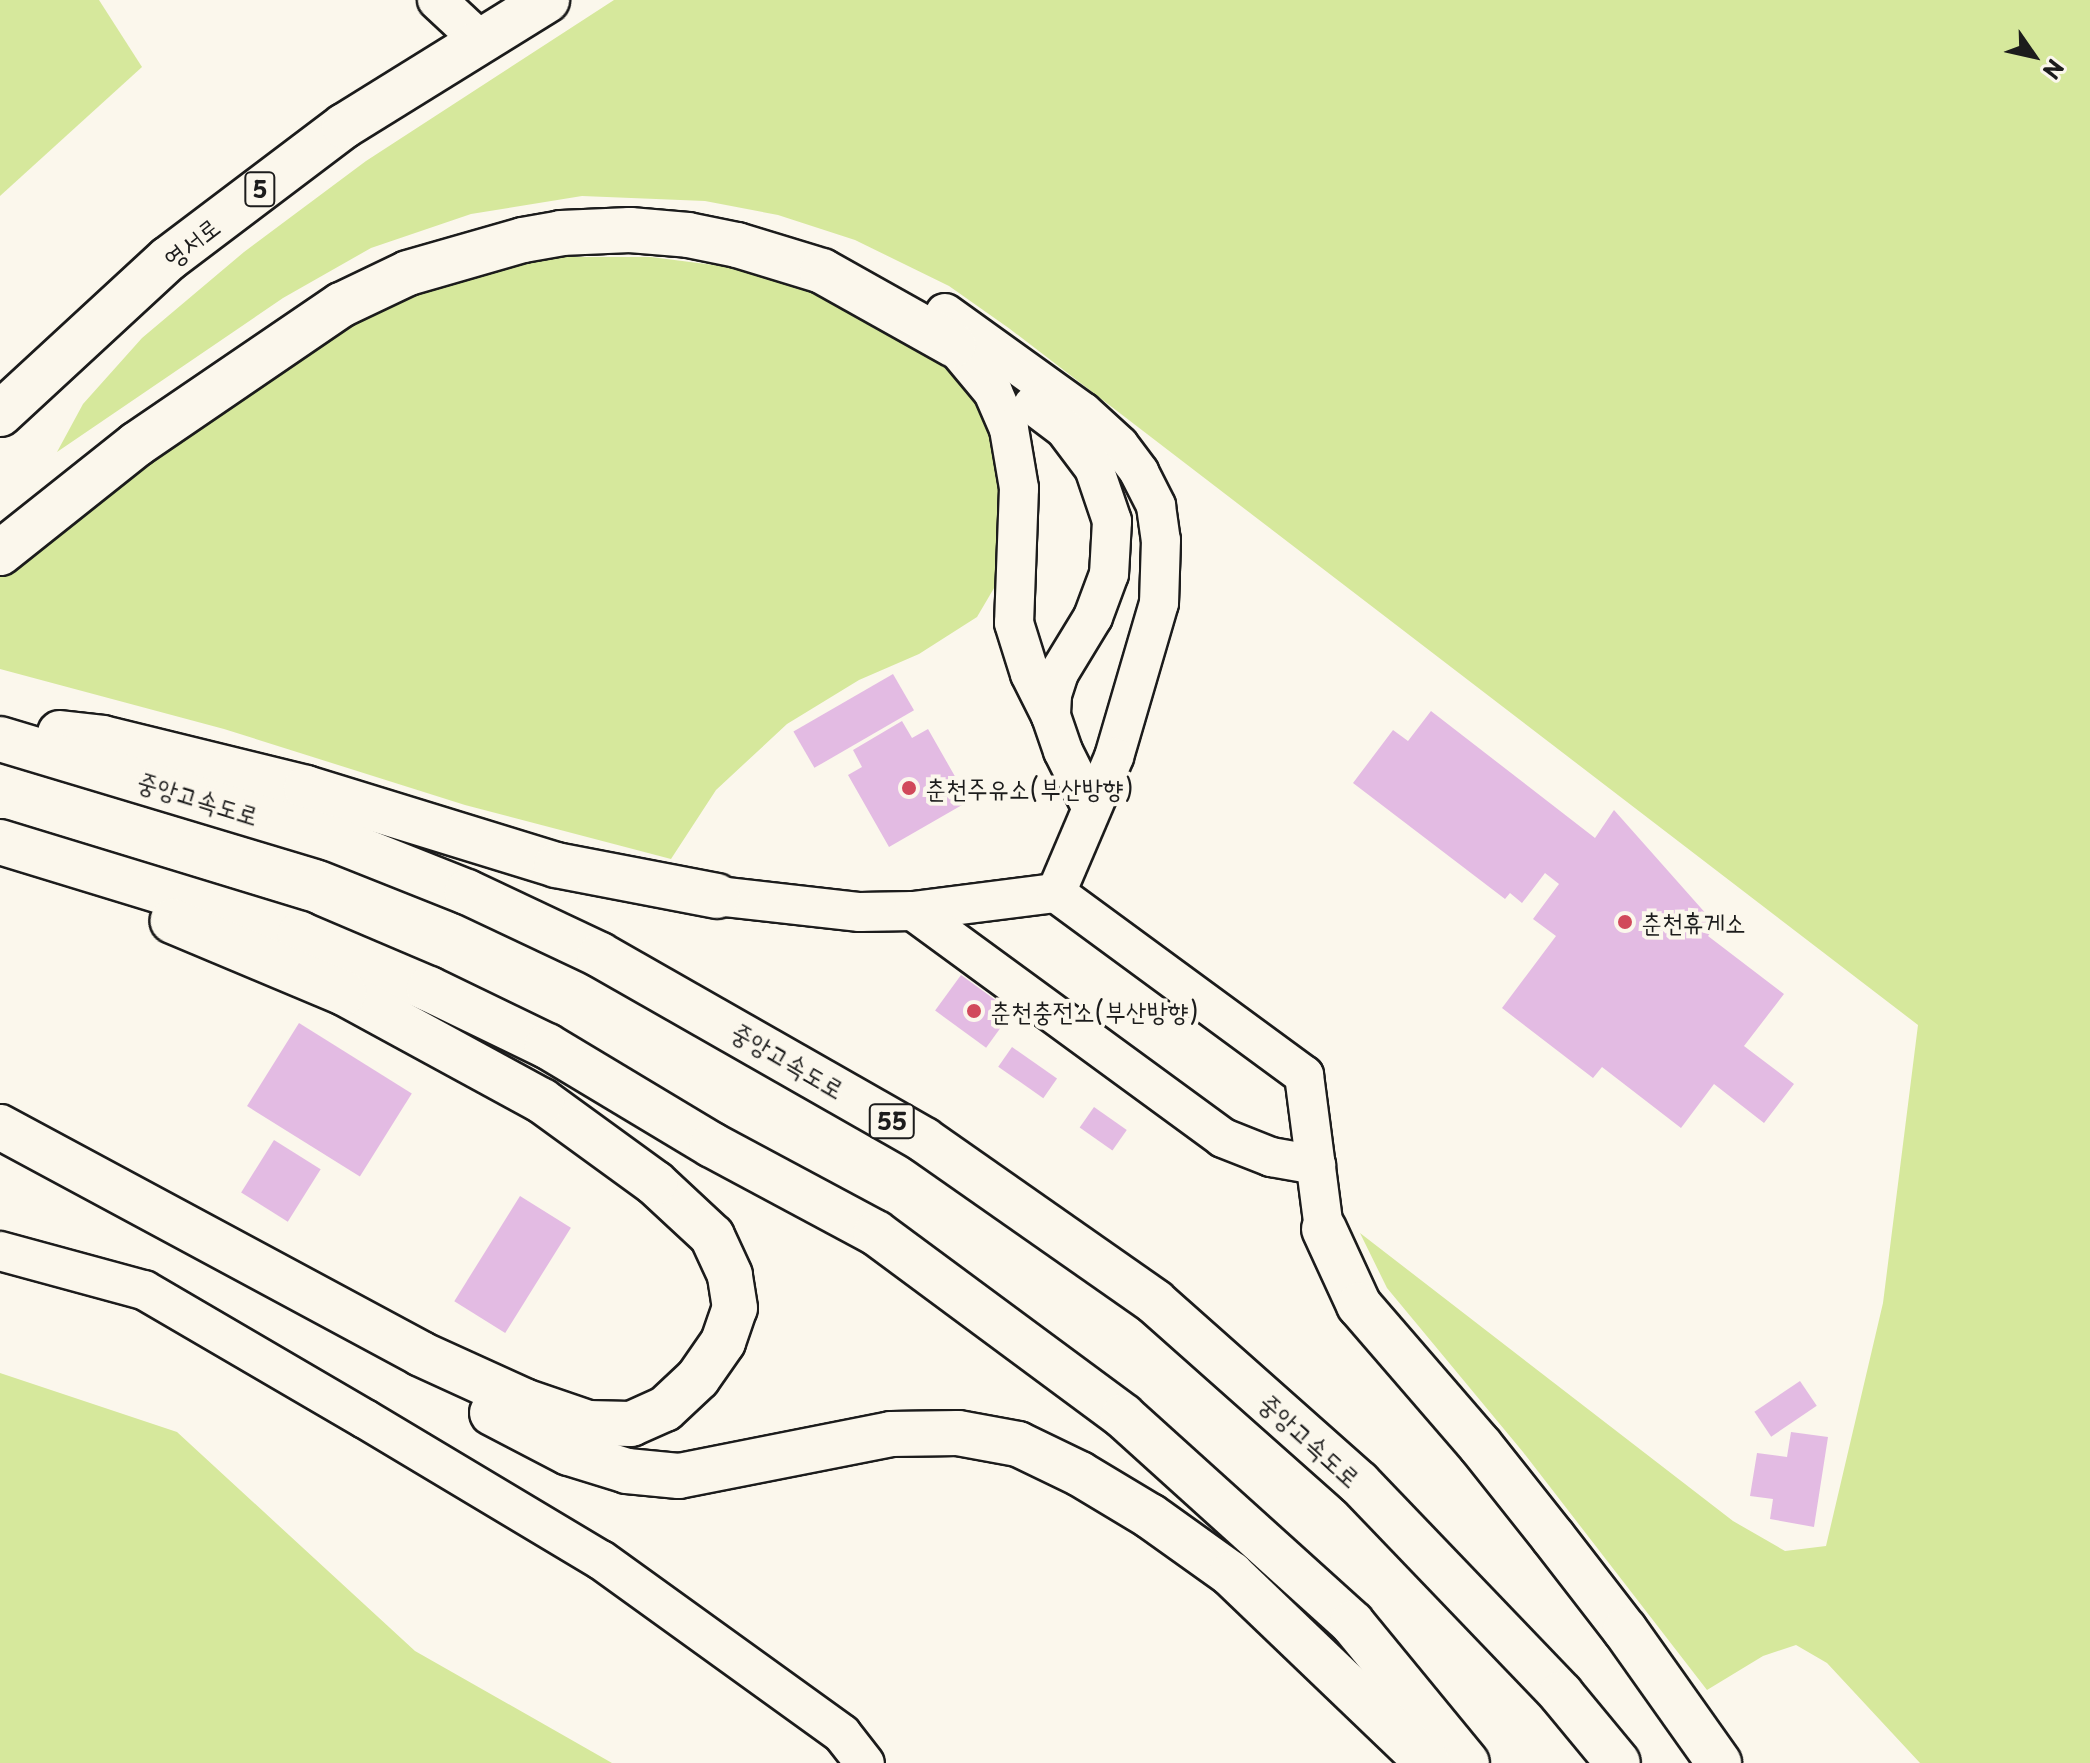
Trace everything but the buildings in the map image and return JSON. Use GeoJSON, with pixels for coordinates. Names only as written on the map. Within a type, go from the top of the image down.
{"type":"FeatureCollection","features":[{"type":"Feature","properties":{"kind":"main road","name":"영서로"},"geometry":{"type":"LineString","coordinates":[[0,414],[168,259],[344,126],[547,0]]}},
{"type":"Feature","properties":{"kind":"main road"},"geometry":{"type":"LineString","coordinates":[[0,525],[61,471],[301,305],[365,271],[439,238],[505,220],[567,210],[647,209],[715,217],[833,249],[950,329]]}},
{"type":"Feature","properties":{"kind":"main road"},"geometry":{"type":"LineString","coordinates":[[0,553],[137,444],[341,305],[408,273],[523,240],[561,233],[630,230],[688,235],[737,245],[822,271],[950,329]]}},
{"type":"Feature","properties":{"kind":"main road"},"geometry":{"type":"LineString","coordinates":[[0,725],[103,738],[306,788],[556,865],[717,896]]}},
{"type":"Feature","properties":{"kind":"main road","name":"중앙고속도로"},"geometry":{"type":"LineString","coordinates":[[0,739],[331,838],[467,892],[600,955],[924,1140],[1155,1302],[1348,1473],[1561,1694],[1618,1763]]}},
{"type":"Feature","properties":{"kind":"main road"},"geometry":{"type":"LineString","coordinates":[[0,842],[300,934],[429,989],[547,1046],[712,1145],[876,1233],[1135,1426],[1352,1623],[1467,1763]]}},
{"type":"Feature","properties":{"kind":"main road"},"geometry":{"type":"LineString","coordinates":[[0,853],[142,908],[344,993],[542,1101],[655,1183],[712,1236],[730,1275],[735,1308],[723,1342],[698,1378],[665,1409],[631,1424],[588,1423],[524,1401],[421,1354],[0,1127]]}},
{"type":"Feature","properties":{"kind":"main road"},"geometry":{"type":"LineString","coordinates":[[0,1149],[569,1453],[627,1471],[679,1476],[891,1434],[958,1433],[1018,1444],[1080,1474],[1150,1516],[1231,1574],[1428,1763]]}},
{"type":"Feature","properties":{"kind":"main road"},"geometry":{"type":"LineString","coordinates":[[1324,1229],[1359,1305],[1480,1445],[1553,1537],[1625,1630],[1719,1763]]}},
{"type":"Feature","properties":{"kind":"street"},"geometry":{"type":"LineString","coordinates":[[437,0],[481,41]]}},
{"type":"Feature","properties":{"kind":"street"},"geometry":{"type":"LineString","coordinates":[[950,329],[1064,428],[1094,468],[1112,521],[1109,574],[1093,617],[1059,673],[1051,716]]}},
{"type":"Feature","properties":{"kind":"street"},"geometry":{"type":"LineString","coordinates":[[950,329],[993,392],[1009,429],[1019,488],[1014,623],[1030,674],[1091,807]]}},
{"type":"Feature","properties":{"kind":"street"},"geometry":{"type":"LineString","coordinates":[[950,329],[1083,412],[1119,445],[1139,472],[1156,506],[1161,540],[1159,603],[1132,707],[1056,893]]}},
{"type":"Feature","properties":{"kind":"street"},"geometry":{"type":"LineString","coordinates":[[717,896],[838,912],[913,911],[1056,893],[1304,1075],[1324,1229]]}},
{"type":"Feature","properties":{"kind":"street"},"geometry":{"type":"LineString","coordinates":[[913,911],[1223,1138],[1271,1157],[1316,1165]]}},
{"type":"Feature","properties":{"kind":"street"},"geometry":{"type":"LineString","coordinates":[[0,1251],[144,1290],[365,1419],[601,1560],[842,1734],[865,1763]]}},
{"type":"Feature","properties":{"kind":"green space"},"geometry":{"type":"Polygon","coordinates":[[[0,0],[99,0],[142,67],[0,196],[0,0]]]}},
{"type":"Feature","properties":{"kind":"green space"},"geometry":{"type":"Polygon","coordinates":[[[614,0],[2090,0],[2090,1763],[1920,1763],[1827,1663],[1796,1645],[1763,1656],[1707,1690],[1523,1452],[1387,1288],[1360,1233],[1733,1521],[1785,1551],[1826,1546],[1883,1303],[1918,1025],[1010,329],[949,286],[855,240],[778,215],[705,201],[582,196],[471,214],[371,248],[283,298],[57,452],[83,404],[142,338],[244,252],[366,161],[614,0]]]}},
{"type":"Feature","properties":{"kind":"green space"},"geometry":{"type":"Polygon","coordinates":[[[525,257],[651,257],[745,269],[835,297],[915,337],[959,376],[1007,443],[1007,566],[977,617],[919,654],[859,680],[787,724],[716,790],[671,859],[465,805],[224,729],[0,669],[0,566],[74,509],[374,306],[525,257]]]}},
{"type":"Feature","properties":{"kind":"green space"},"geometry":{"type":"Polygon","coordinates":[[[0,1373],[177,1432],[415,1651],[612,1763],[0,1763],[0,1373]]]}},
{"type":"Feature","properties":{"kind":"place","name":"춘천주유소(부산방향)"},"geometry":{"type":"Point","coordinates":[909,788]}},
{"type":"Feature","properties":{"kind":"place","name":"춘천휴게소"},"geometry":{"type":"Point","coordinates":[1625,922]}},
{"type":"Feature","properties":{"kind":"place","name":"춘천충전소(부산방향)"},"geometry":{"type":"Point","coordinates":[974,1011]}}]}
